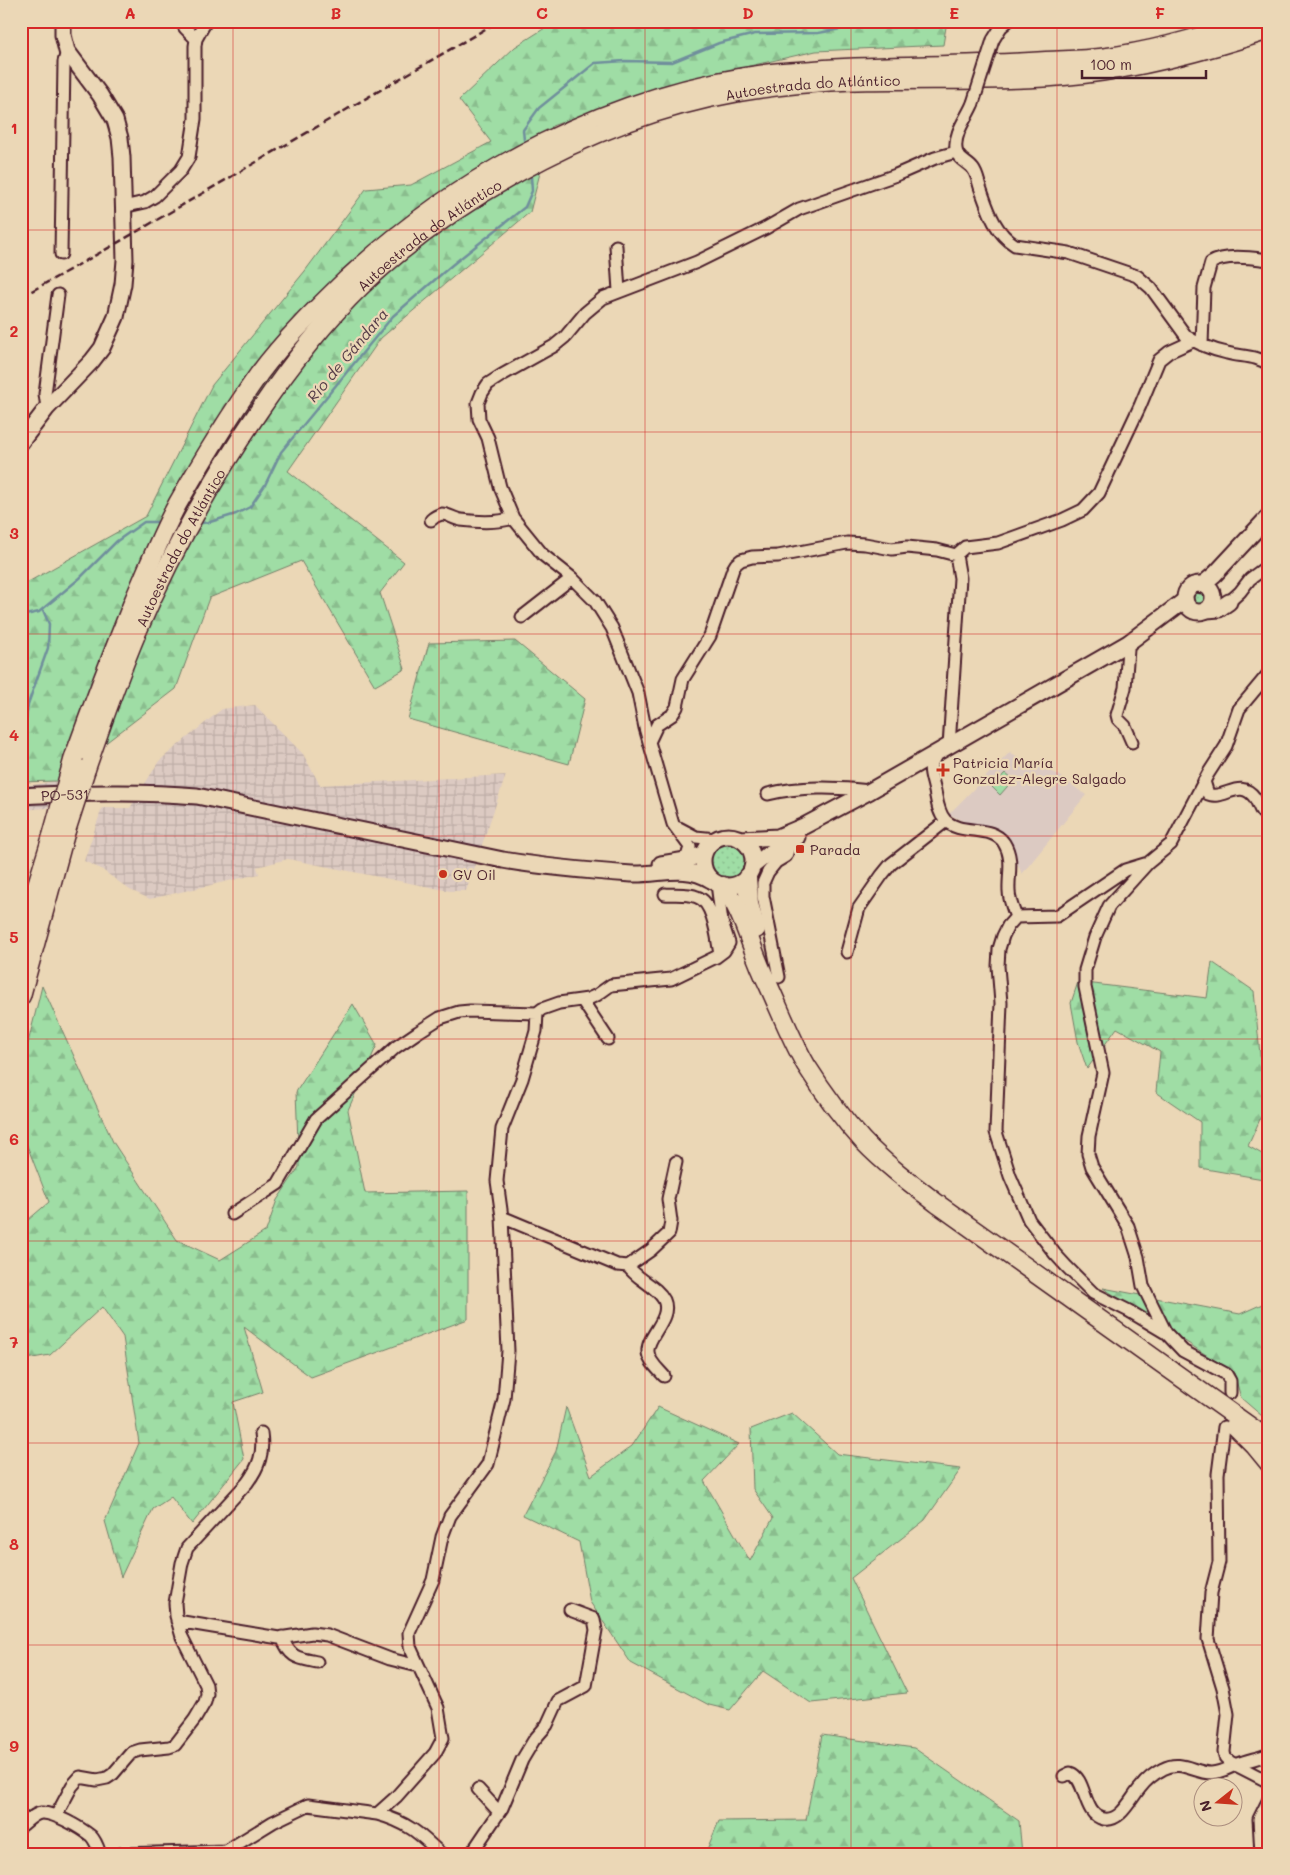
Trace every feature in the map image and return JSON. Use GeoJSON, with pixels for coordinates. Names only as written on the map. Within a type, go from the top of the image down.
{"type":"FeatureCollection","features":[{"type":"Feature","properties":{"kind":"highway","name":"Autoestrada do Atlántico"},"geometry":{"type":"LineString","coordinates":[[21,937],[58,835],[105,672],[150,564],[177,506],[217,438],[261,372],[313,312],[372,257],[435,208],[468,184],[540,145],[616,111],[654,97],[693,86],[773,73],[1099,58],[1167,45],[1220,31],[1247,21]]}},
{"type":"Feature","properties":{"kind":"highway","name":"Autoestrada do Atlántico"},"geometry":{"type":"LineString","coordinates":[[80,763],[114,689],[138,630],[170,563],[206,495],[238,441],[306,346],[361,287],[418,238],[467,202],[507,178],[577,142],[637,119],[698,101],[745,90],[855,80],[998,79],[1083,74],[1166,60],[1269,30]]}},
{"type":"Feature","properties":{"kind":"highway","name":"Autoestrada do Atlántico"},"geometry":{"type":"LineString","coordinates":[[21,996],[58,835]]}},
{"type":"Feature","properties":{"kind":"highway"},"geometry":{"type":"LineString","coordinates":[[750,872],[749,904],[781,1013]]}},
{"type":"Feature","properties":{"kind":"highway"},"geometry":{"type":"LineString","coordinates":[[717,883],[805,1063],[830,1101],[864,1142],[939,1205],[1269,1440]]}},
{"type":"Feature","properties":{"kind":"highway"},"geometry":{"type":"LineString","coordinates":[[1105,1324],[1133,1351],[1238,1429],[1269,1463]]}},
{"type":"Feature","properties":{"kind":"main road"},"geometry":{"type":"LineString","coordinates":[[21,442],[46,408],[98,355],[110,333],[121,301],[124,284],[125,260],[121,146],[115,120],[100,95],[67,51],[63,35],[63,21]]}},
{"type":"Feature","properties":{"kind":"main road"},"geometry":{"type":"LineString","coordinates":[[1188,606],[1199,612],[1208,596],[1215,574],[1269,516]]}},
{"type":"Feature","properties":{"kind":"main road"},"geometry":{"type":"LineString","coordinates":[[1208,596],[1269,526]]}},
{"type":"Feature","properties":{"kind":"main road"},"geometry":{"type":"LineString","coordinates":[[704,853],[703,868],[717,883],[734,886],[768,854],[792,839],[929,765],[1128,649],[1158,629],[1175,622],[1188,606],[1190,588],[1208,596],[1219,609],[1229,602]]}},
{"type":"Feature","properties":{"kind":"main road"},"geometry":{"type":"LineString","coordinates":[[740,839],[778,836],[804,826],[870,791],[952,740],[1128,643],[1188,606]]}},
{"type":"Feature","properties":{"kind":"main road","name":"PO-531"},"geometry":{"type":"LineString","coordinates":[[21,794],[108,792],[197,796],[502,860],[634,874],[691,871],[717,883]]}},
{"type":"Feature","properties":{"kind":"main road"},"geometry":{"type":"LineString","coordinates":[[716,839],[728,836],[746,842],[752,853],[750,872]]}},
{"type":"Feature","properties":{"kind":"main road","name":"PO-531"},"geometry":{"type":"LineString","coordinates":[[603,871],[686,860],[704,853],[716,839]]}},
{"type":"Feature","properties":{"kind":"street"},"geometry":{"type":"LineString","coordinates":[[181,21],[196,39]]}},
{"type":"Feature","properties":{"kind":"street"},"geometry":{"type":"LineString","coordinates":[[123,207],[145,202],[155,196],[181,170],[189,157],[195,119],[196,39],[206,21]]}},
{"type":"Feature","properties":{"kind":"street"},"geometry":{"type":"LineString","coordinates":[[1008,21],[1001,26],[992,40],[973,103],[957,135],[956,152],[973,169],[998,230],[1015,245],[1069,253],[1137,276],[1151,288],[1186,336],[1198,343],[1227,354],[1263,360],[1269,365]]}},
{"type":"Feature","properties":{"kind":"street"},"geometry":{"type":"LineString","coordinates":[[61,254],[64,62],[67,51]]}},
{"type":"Feature","properties":{"kind":"street"},"geometry":{"type":"LineString","coordinates":[[686,860],[690,847],[674,824],[649,742],[638,693],[612,628],[595,601],[572,578],[543,556],[513,518],[500,487],[488,438],[480,419],[478,403],[488,384],[554,346],[565,337],[585,313],[603,298],[697,262],[766,228],[799,209],[896,175],[935,158],[956,152]]}},
{"type":"Feature","properties":{"kind":"street"},"geometry":{"type":"LineString","coordinates":[[616,246],[619,291]]}},
{"type":"Feature","properties":{"kind":"street"},"geometry":{"type":"LineString","coordinates":[[1198,343],[1204,288],[1212,263],[1216,260],[1229,258],[1269,260]]}},
{"type":"Feature","properties":{"kind":"street"},"geometry":{"type":"LineString","coordinates":[[46,408],[58,295]]}},
{"type":"Feature","properties":{"kind":"street"},"geometry":{"type":"LineString","coordinates":[[956,555],[965,547],[998,543],[1062,520],[1083,510],[1099,493],[1140,406],[1159,360],[1169,352],[1198,343]]}},
{"type":"Feature","properties":{"kind":"street"},"geometry":{"type":"LineString","coordinates":[[431,520],[440,514],[461,520],[492,521],[513,518]]}},
{"type":"Feature","properties":{"kind":"street"},"geometry":{"type":"LineString","coordinates":[[649,742],[657,725],[672,715],[677,707],[683,680],[710,636],[733,569],[741,560],[752,557],[800,553],[847,543],[937,550],[956,555]]}},
{"type":"Feature","properties":{"kind":"street"},"geometry":{"type":"LineString","coordinates":[[952,740],[960,578],[956,555]]}},
{"type":"Feature","properties":{"kind":"street"},"geometry":{"type":"LineString","coordinates":[[1229,602],[1250,579],[1269,566]]}},
{"type":"Feature","properties":{"kind":"street"},"geometry":{"type":"LineString","coordinates":[[522,617],[572,578]]}},
{"type":"Feature","properties":{"kind":"street"},"geometry":{"type":"LineString","coordinates":[[1128,649],[1125,688],[1117,715],[1118,719],[1125,726],[1132,742]]}},
{"type":"Feature","properties":{"kind":"street"},"geometry":{"type":"LineString","coordinates":[[1230,1393],[1230,1381],[1226,1374],[1182,1351],[1166,1333],[1143,1286],[1138,1257],[1128,1226],[1092,1167],[1088,1154],[1090,1136],[1103,1072],[1085,987],[1085,970],[1095,937],[1109,906],[1148,863],[1171,844],[1204,781],[1226,746],[1239,709],[1269,673]]}},
{"type":"Feature","properties":{"kind":"street"},"geometry":{"type":"LineString","coordinates":[[929,765],[939,808],[946,821],[954,826],[989,833],[1002,840],[1011,859],[1009,893],[1016,917]]}},
{"type":"Feature","properties":{"kind":"street"},"geometry":{"type":"LineString","coordinates":[[1204,781],[1210,796],[1234,790],[1243,789],[1248,791],[1256,799],[1262,812],[1269,815]]}},
{"type":"Feature","properties":{"kind":"street"},"geometry":{"type":"LineString","coordinates":[[768,794],[785,789],[841,788],[870,791]]}},
{"type":"Feature","properties":{"kind":"street"},"geometry":{"type":"LineString","coordinates":[[841,788],[846,790],[848,796],[846,803]]}},
{"type":"Feature","properties":{"kind":"street","name":"PO-531"},"geometry":{"type":"LineString","coordinates":[[21,800],[42,795]]}},
{"type":"Feature","properties":{"kind":"street"},"geometry":{"type":"LineString","coordinates":[[847,952],[859,908],[882,875],[891,864],[946,821]]}},
{"type":"Feature","properties":{"kind":"street"},"geometry":{"type":"LineString","coordinates":[[674,824],[690,835],[716,839]]}},
{"type":"Feature","properties":{"kind":"street"},"geometry":{"type":"LineString","coordinates":[[684,838],[691,840],[704,853]]}},
{"type":"Feature","properties":{"kind":"street"},"geometry":{"type":"LineString","coordinates":[[779,977],[762,883],[776,862],[786,856],[792,839]]}},
{"type":"Feature","properties":{"kind":"street"},"geometry":{"type":"LineString","coordinates":[[1016,917],[1057,916],[1125,870],[1148,863]]}},
{"type":"Feature","properties":{"kind":"street"},"geometry":{"type":"LineString","coordinates":[[665,894],[697,896],[706,902],[712,918],[720,954]]}},
{"type":"Feature","properties":{"kind":"street"},"geometry":{"type":"LineString","coordinates":[[232,1214],[278,1184],[316,1119],[396,1048],[440,1018],[459,1012],[470,1011],[537,1013],[559,1002],[582,1000],[596,995],[611,985],[671,979],[724,951],[729,943],[722,922],[728,908]]}},
{"type":"Feature","properties":{"kind":"street"},"geometry":{"type":"LineString","coordinates":[[1016,917],[1003,936],[999,949],[998,966],[1001,1003],[996,1132],[1010,1176],[1029,1220],[1061,1260],[1093,1293],[1130,1311],[1166,1333]]}},
{"type":"Feature","properties":{"kind":"street"},"geometry":{"type":"LineString","coordinates":[[582,1000],[608,1039]]}},
{"type":"Feature","properties":{"kind":"street"},"geometry":{"type":"LineString","coordinates":[[377,1814],[396,1797],[435,1753],[443,1738],[438,1708],[410,1647],[409,1632],[433,1580],[442,1537],[450,1516],[488,1464],[504,1399],[508,1351],[502,1217],[497,1180],[502,1129],[522,1079],[536,1031],[537,1013]]}},
{"type":"Feature","properties":{"kind":"street"},"geometry":{"type":"LineString","coordinates":[[502,1217],[617,1265],[628,1266],[651,1250],[669,1233],[671,1221],[668,1199],[676,1162]]}},
{"type":"Feature","properties":{"kind":"street"},"geometry":{"type":"LineString","coordinates":[[628,1266],[632,1272],[647,1282],[664,1300],[665,1309],[658,1329],[650,1342],[648,1351],[650,1359],[664,1376]]}},
{"type":"Feature","properties":{"kind":"street"},"geometry":{"type":"LineString","coordinates":[[1224,1427],[1218,1474],[1219,1562],[1211,1593],[1208,1639],[1223,1688],[1228,1714],[1224,1752],[1226,1757],[1236,1765],[1269,1782]]}},
{"type":"Feature","properties":{"kind":"street"},"geometry":{"type":"LineString","coordinates":[[56,1816],[72,1786],[80,1777],[97,1780],[107,1778],[113,1774],[131,1753],[175,1745],[195,1719],[205,1702],[207,1694],[206,1685],[201,1672],[188,1652],[177,1621],[178,1585],[187,1548],[254,1473],[263,1448],[261,1433]]}},
{"type":"Feature","properties":{"kind":"street"},"geometry":{"type":"LineString","coordinates":[[471,1854],[499,1812],[522,1760],[534,1740],[548,1725],[558,1702],[586,1686],[596,1630],[594,1619],[570,1610]]}},
{"type":"Feature","properties":{"kind":"street"},"geometry":{"type":"LineString","coordinates":[[177,1621],[256,1635],[282,1637],[312,1633],[327,1635],[390,1659],[418,1666]]}},
{"type":"Feature","properties":{"kind":"street"},"geometry":{"type":"LineString","coordinates":[[282,1637],[287,1650],[292,1656],[317,1662]]}},
{"type":"Feature","properties":{"kind":"street"},"geometry":{"type":"LineString","coordinates":[[1064,1776],[1070,1773],[1076,1775],[1080,1780],[1086,1801],[1095,1814],[1102,1819],[1108,1819],[1119,1814],[1141,1787],[1164,1768],[1181,1765],[1210,1773],[1269,1754]]}},
{"type":"Feature","properties":{"kind":"street"},"geometry":{"type":"LineString","coordinates":[[478,1789],[499,1812]]}},
{"type":"Feature","properties":{"kind":"street"},"geometry":{"type":"LineString","coordinates":[[1261,1854],[1259,1819],[1269,1800]]}},
{"type":"Feature","properties":{"kind":"street"},"geometry":{"type":"LineString","coordinates":[[120,1854],[226,1851],[273,1822],[308,1806],[377,1814],[396,1819],[418,1832],[441,1854]]}},
{"type":"Feature","properties":{"kind":"street"},"geometry":{"type":"LineString","coordinates":[[21,1826],[33,1816],[41,1813],[56,1816],[92,1838],[100,1854]]}},
{"type":"Feature","properties":{"kind":"shaded area"},"geometry":{"type":"Polygon","coordinates":[[[255,705],[303,754],[320,785],[506,775],[466,891],[450,891],[288,859],[257,867],[259,874],[150,899],[130,890],[101,869],[84,861],[102,808],[130,808],[159,761],[222,709],[255,705]]]}},
{"type":"Feature","properties":{"kind":"shaded area"},"geometry":{"type":"Polygon","coordinates":[[[1010,752],[1032,769],[1038,761],[1086,795],[1022,874],[1010,846],[991,825],[988,828],[972,826],[949,814],[1010,752]]]}},
{"type":"Feature","properties":{"kind":"shaded area"},"geometry":{"type":"Polygon","coordinates":[[[56,781],[48,808],[21,810],[21,785],[56,781]]]}},
{"type":"Feature","properties":{"kind":"green space"},"geometry":{"type":"Polygon","coordinates":[[[556,21],[947,21],[943,45],[816,51],[661,86],[552,126],[530,212],[381,338],[288,471],[404,562],[380,593],[405,669],[375,686],[301,561],[209,598],[176,689],[56,781],[21,782],[21,586],[146,516],[212,385],[305,271],[366,189],[411,185],[491,142],[459,100],[515,47],[556,21]]]}},
{"type":"Feature","properties":{"kind":"green space"},"geometry":{"type":"Polygon","coordinates":[[[1199,592],[1205,598],[1199,604],[1193,598],[1199,592]]]}},
{"type":"Feature","properties":{"kind":"green space"},"geometry":{"type":"Polygon","coordinates":[[[515,641],[585,699],[569,764],[408,719],[429,643],[515,641]]]}},
{"type":"Feature","properties":{"kind":"green space"},"geometry":{"type":"Polygon","coordinates":[[[1005,773],[1013,780],[1000,795],[992,787],[1005,773]]]}},
{"type":"Feature","properties":{"kind":"green space"},"geometry":{"type":"Polygon","coordinates":[[[728,843],[735,844],[741,848],[745,854],[745,868],[741,874],[735,878],[728,879],[721,878],[715,874],[711,868],[710,861],[711,854],[715,848],[721,844],[728,843]]]}},
{"type":"Feature","properties":{"kind":"green space"},"geometry":{"type":"Polygon","coordinates":[[[1212,962],[1254,991],[1265,1108],[1248,1146],[1269,1158],[1269,1180],[1200,1168],[1200,1122],[1156,1092],[1160,1052],[1117,1028],[1087,1069],[1078,1042],[1071,1003],[1078,982],[1207,998],[1212,962]]]}},
{"type":"Feature","properties":{"kind":"green space"},"geometry":{"type":"Polygon","coordinates":[[[42,986],[113,1142],[177,1240],[220,1260],[266,1231],[277,1200],[299,1167],[296,1092],[353,1004],[377,1045],[348,1110],[365,1193],[468,1191],[468,1319],[311,1377],[244,1327],[263,1392],[233,1402],[244,1459],[192,1524],[171,1497],[153,1509],[121,1577],[105,1521],[139,1443],[123,1337],[102,1307],[50,1355],[21,1360],[21,1226],[49,1202],[21,1130],[21,1071],[42,986]]]}},
{"type":"Feature","properties":{"kind":"green space"},"geometry":{"type":"Polygon","coordinates":[[[1103,1288],[1240,1314],[1269,1301],[1269,1422],[1241,1398],[1234,1373],[1103,1288]]]}},
{"type":"Feature","properties":{"kind":"green space"},"geometry":{"type":"Polygon","coordinates":[[[566,1407],[591,1476],[632,1446],[658,1407],[739,1444],[704,1481],[750,1561],[773,1518],[753,1489],[751,1429],[792,1413],[837,1454],[961,1469],[925,1520],[851,1578],[907,1693],[811,1703],[763,1671],[730,1710],[709,1705],[631,1663],[590,1602],[579,1542],[523,1515],[556,1451],[566,1407]]]}},
{"type":"Feature","properties":{"kind":"green space"},"geometry":{"type":"Polygon","coordinates":[[[822,1735],[914,1748],[1019,1821],[1022,1854],[705,1854],[719,1821],[806,1820],[822,1735]]]}},
{"type":"Feature","properties":{"kind":"waterway"},"geometry":{"type":"LineString","coordinates":[[524,140],[523,130],[539,108],[595,63],[625,61],[672,62],[719,43],[755,34],[818,33],[847,28],[858,21]]}},
{"type":"Feature","properties":{"kind":"waterway","name":"Río de Gándara"},"geometry":{"type":"LineString","coordinates":[[202,523],[236,514],[250,507],[265,485],[281,452],[393,316],[452,265],[525,207],[532,191],[531,176]]}},
{"type":"Feature","properties":{"kind":"waterway","name":"Río de Gándara"},"geometry":{"type":"LineString","coordinates":[[21,616],[39,612],[80,578],[117,541],[144,522],[160,522]]}},
{"type":"Feature","properties":{"kind":"waterway"},"geometry":{"type":"LineString","coordinates":[[21,758],[28,704],[48,648],[49,624],[43,610]]}},
{"type":"Feature","properties":{"kind":"railway"},"geometry":{"type":"LineString","coordinates":[[21,297],[499,21]]}},
{"type":"Feature","properties":{"kind":"place","name":"Patricia María Gonzalez-Alegre Salgado"},"geometry":{"type":"Point","coordinates":[943,770]}},
{"type":"Feature","properties":{"kind":"place","name":"Parada"},"geometry":{"type":"Point","coordinates":[800,849]}},
{"type":"Feature","properties":{"kind":"place","name":"GV Oil"},"geometry":{"type":"Point","coordinates":[443,874]}}]}
